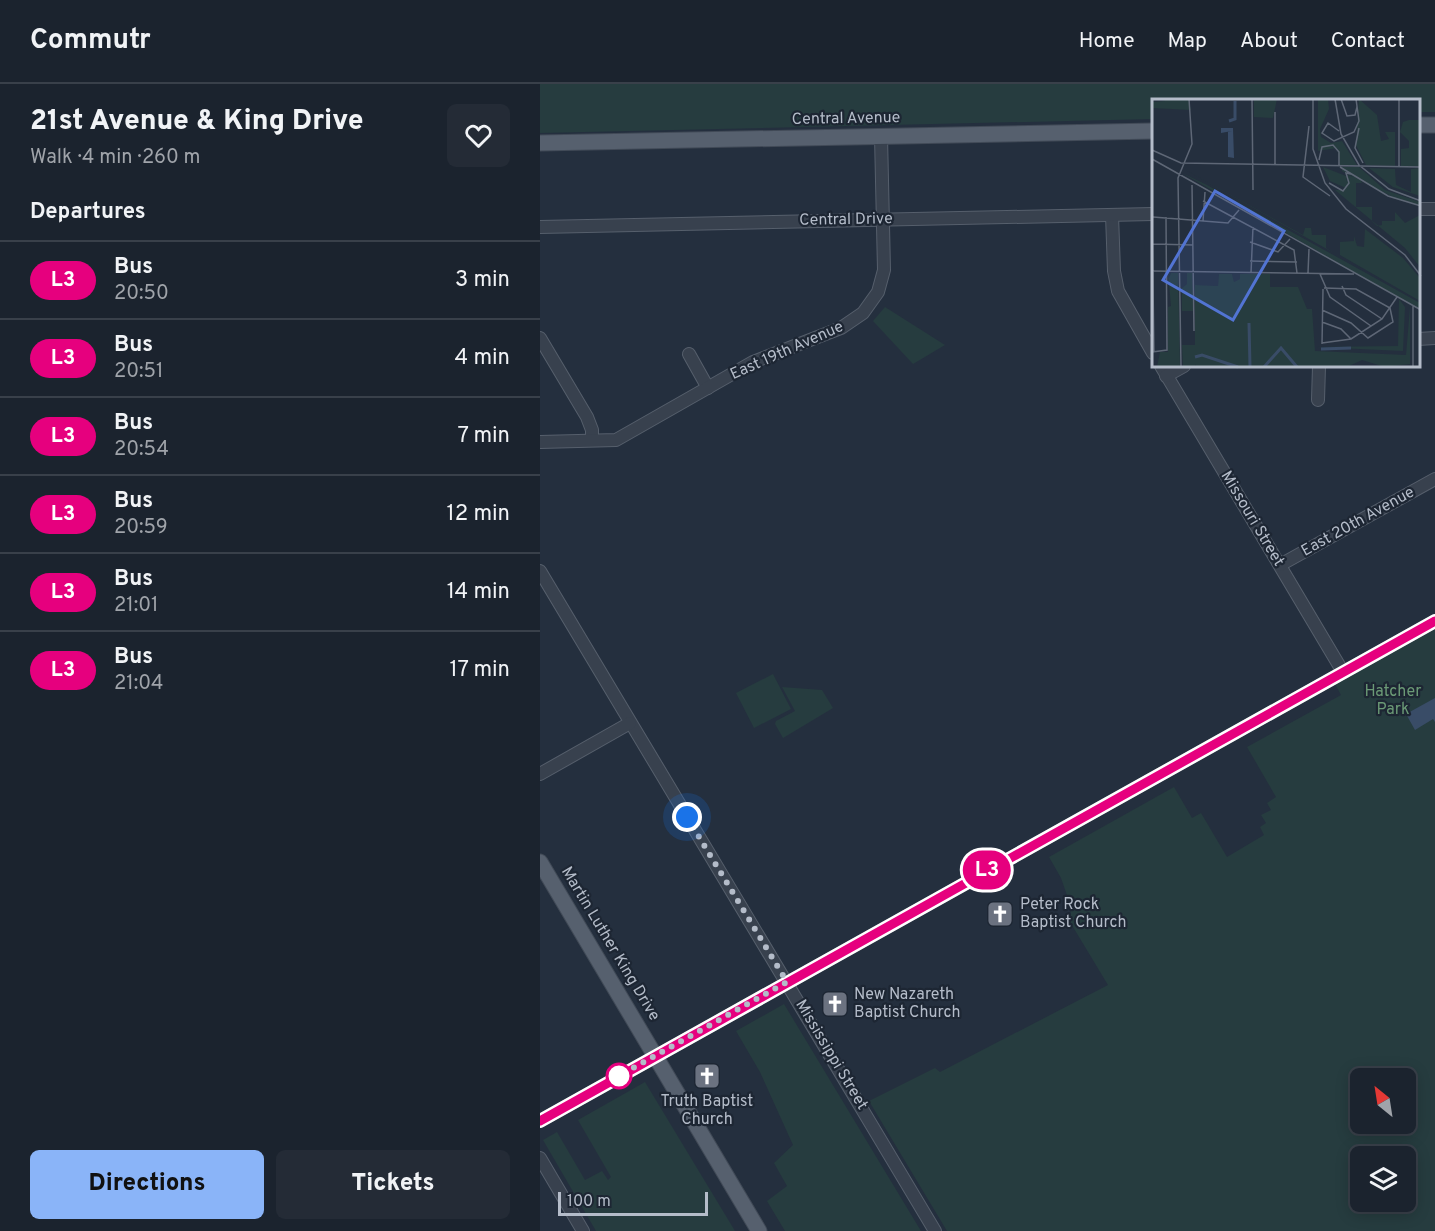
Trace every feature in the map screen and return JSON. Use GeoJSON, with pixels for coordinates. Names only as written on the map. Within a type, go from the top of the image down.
{"type":"FeatureCollection","features":[{"type":"Feature","properties":{"kind":"main road","name":"Central Avenue"},"geometry":{"type":"LineString","coordinates":[[540,143],[1152,131]]}},
{"type":"Feature","properties":{"kind":"main road","name":"Martin Luther King Drive"},"geometry":{"type":"LineString","coordinates":[[540,862],[759,1231]]}},
{"type":"Feature","properties":{"kind":"street","name":"East 19th Avenue"},"geometry":{"type":"LineString","coordinates":[[540,442],[616,440],[767,356],[848,324],[863,313],[874,299],[883,276],[881,136]]}},
{"type":"Feature","properties":{"kind":"street","name":"Central Drive"},"geometry":{"type":"LineString","coordinates":[[540,227],[1152,214]]}},
{"type":"Feature","properties":{"kind":"street"},"geometry":{"type":"LineString","coordinates":[[1112,215],[1113,265],[1118,291],[1152,351]]}},
{"type":"Feature","properties":{"kind":"street"},"geometry":{"type":"LineString","coordinates":[[540,338],[587,417],[592,430],[592,440]]}},
{"type":"Feature","properties":{"kind":"street"},"geometry":{"type":"LineString","coordinates":[[1420,339],[1435,338]]}},
{"type":"Feature","properties":{"kind":"street"},"geometry":{"type":"LineString","coordinates":[[689,354],[708,388]]}},
{"type":"Feature","properties":{"kind":"street"},"geometry":{"type":"LineString","coordinates":[[1318,400],[1319,368]]}},
{"type":"Feature","properties":{"kind":"street","name":"Missouri Street"},"geometry":{"type":"LineString","coordinates":[[1163,371],[1343,672]]}},
{"type":"Feature","properties":{"kind":"street","name":"East 20th Avenue"},"geometry":{"type":"LineString","coordinates":[[1281,565],[1435,479]]}},
{"type":"Feature","properties":{"kind":"street","name":"Mississippi Street"},"geometry":{"type":"LineString","coordinates":[[540,571],[935,1231]]}},
{"type":"Feature","properties":{"kind":"street"},"geometry":{"type":"LineString","coordinates":[[540,1121],[1435,621]]}},
{"type":"Feature","properties":{"kind":"street"},"geometry":{"type":"LineString","coordinates":[[540,774],[630,723]]}},
{"type":"Feature","properties":{"kind":"street"},"geometry":{"type":"LineString","coordinates":[[540,1158],[583,1231]]}},
{"type":"Feature","properties":{"kind":"green space"},"geometry":{"type":"Polygon","coordinates":[[[540,84],[1435,84],[1435,112],[1420,112],[1420,99],[1152,99],[1152,119],[540,133],[540,84]]]}},
{"type":"Feature","properties":{"kind":"green space"},"geometry":{"type":"Polygon","coordinates":[[[885,307],[945,345],[913,364],[873,321],[885,307]]]}},
{"type":"Feature","properties":{"kind":"green space","name":"Hatcher Park"},"geometry":{"type":"Polygon","coordinates":[[[1435,629],[1435,1231],[947,1231],[869,1101],[935,1068],[940,1072],[1108,985],[1070,922],[1071,907],[1061,878],[1049,857],[1174,787],[1192,818],[1201,813],[1227,857],[1264,835],[1260,827],[1266,823],[1261,815],[1271,810],[1267,803],[1276,797],[1247,747],[1341,695],[1335,684],[1435,629]]]}},
{"type":"Feature","properties":{"kind":"green space"},"geometry":{"type":"Polygon","coordinates":[[[773,674],[791,709],[754,728],[736,693],[773,674]]]}},
{"type":"Feature","properties":{"kind":"green space"},"geometry":{"type":"Polygon","coordinates":[[[782,687],[822,690],[833,708],[783,738],[775,724],[776,721],[795,711],[782,687]]]}},
{"type":"Feature","properties":{"kind":"green space"},"geometry":{"type":"Polygon","coordinates":[[[784,1004],[921,1231],[785,1231],[767,1201],[787,1186],[774,1163],[793,1145],[760,1072],[736,1031],[784,1004]]]}},
{"type":"Feature","properties":{"kind":"green space"},"geometry":{"type":"Polygon","coordinates":[[[645,1082],[735,1231],[596,1231],[543,1140],[557,1132],[585,1180],[602,1171],[608,1180],[611,1177],[578,1120],[645,1082]]]}},
{"type":"Feature","properties":{"kind":"water"},"geometry":{"type":"Polygon","coordinates":[[[1435,698],[1435,722],[1433,719],[1415,730],[1406,714],[1435,698]]]}},
{"type":"Feature","properties":{"kind":"bus line","name":"L3"},"geometry":{"type":"LineString","coordinates":[[540,1121],[1435,621]]}},
{"type":"Feature","properties":{"kind":"place","name":"Peter Rock Baptist Church"},"geometry":{"type":"Point","coordinates":[1000,914]}},
{"type":"Feature","properties":{"kind":"place","name":"New Nazareth Baptist Church"},"geometry":{"type":"Point","coordinates":[835,1004]}},
{"type":"Feature","properties":{"kind":"place","name":"Truth Baptist Church"},"geometry":{"type":"Point","coordinates":[707,1076]}},
{"type":"Feature","properties":{"kind":"route"},"geometry":{"type":"LineString","coordinates":[[619,1076],[617,1077],[787,982],[687,817]]}}]}
